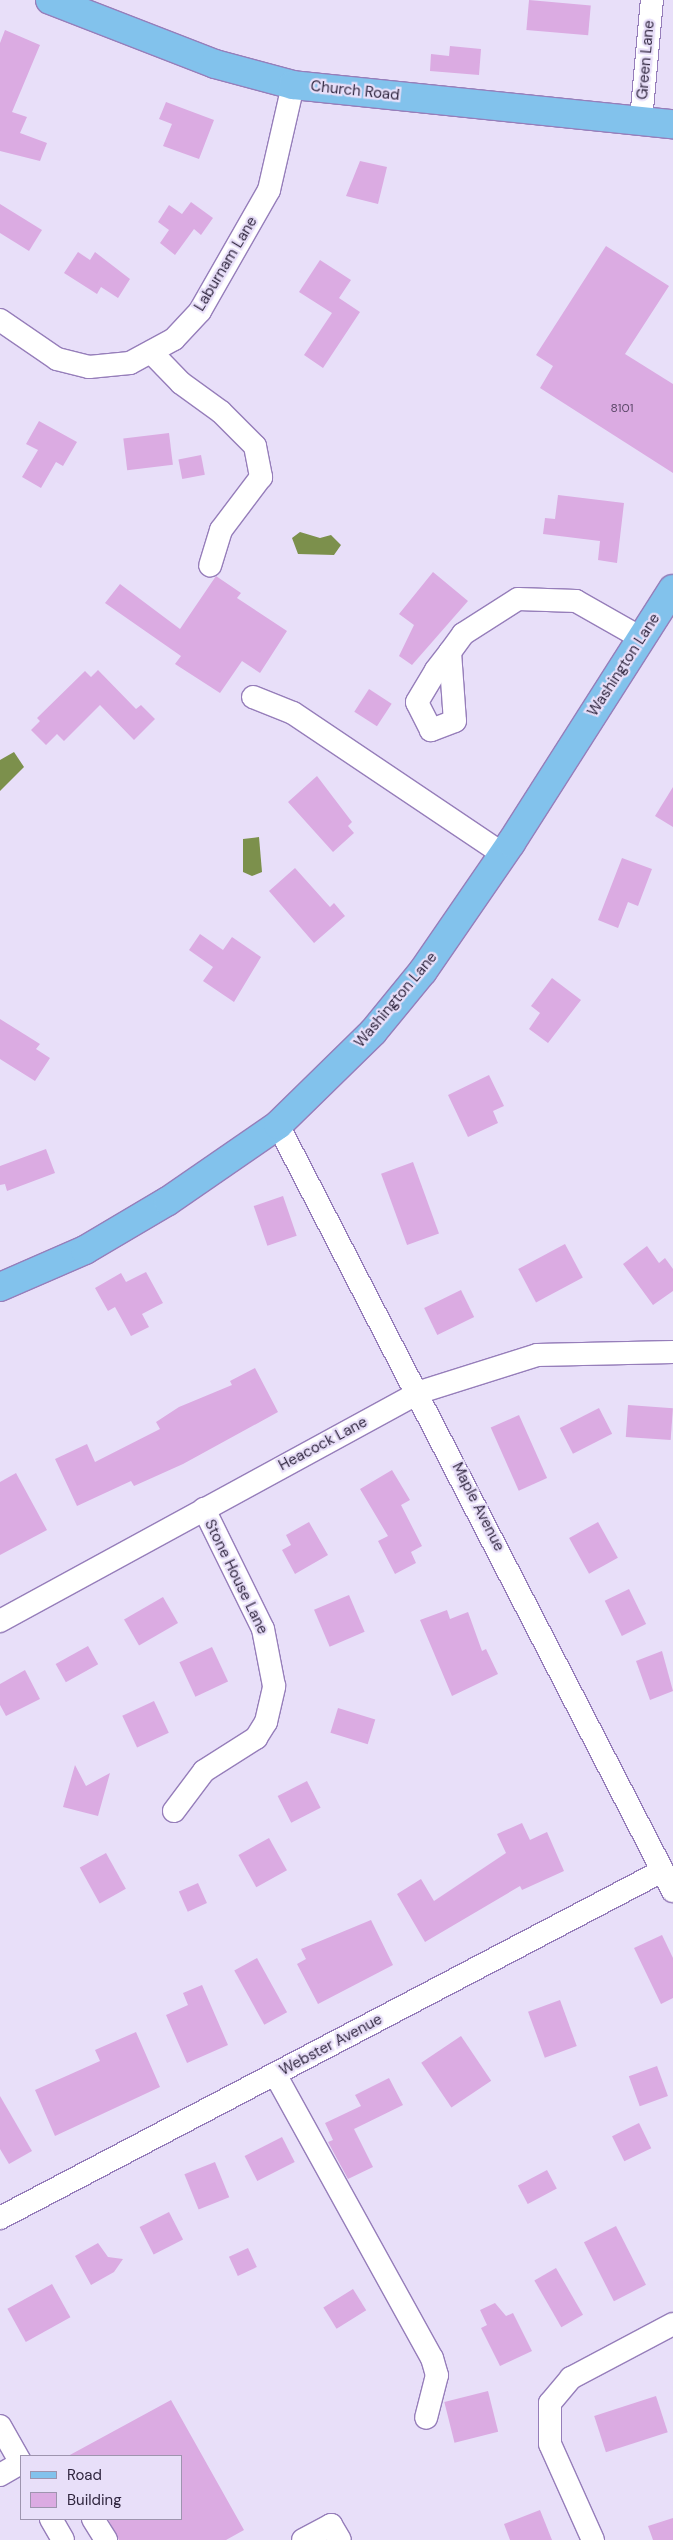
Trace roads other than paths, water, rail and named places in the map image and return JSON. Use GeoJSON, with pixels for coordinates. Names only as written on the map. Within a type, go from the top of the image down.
{"type":"FeatureCollection","features":[{"type":"Feature","properties":{"kind":"main road","name":"Church Road"},"geometry":{"type":"LineString","coordinates":[[50,0],[215,64],[293,84],[673,124]]}},
{"type":"Feature","properties":{"kind":"main road","name":"Washington Lane"},"geometry":{"type":"LineString","coordinates":[[0,1288],[85,1250],[168,1201],[278,1125],[373,1032],[423,971],[503,854],[673,589]]}},
{"type":"Feature","properties":{"kind":"street","name":"Green Lane"},"geometry":{"type":"LineString","coordinates":[[641,120],[652,0]]}},
{"type":"Feature","properties":{"kind":"street","name":"Laburnam Lane"},"geometry":{"type":"LineString","coordinates":[[0,320],[57,359],[89,367],[130,364],[174,339],[200,311],[269,190],[293,84]]}},
{"type":"Feature","properties":{"kind":"street"},"geometry":{"type":"LineString","coordinates":[[151,352],[181,383],[221,412],[255,446],[260,477],[221,530],[210,565]]}},
{"type":"Feature","properties":{"kind":"street"},"geometry":{"type":"LineString","coordinates":[[450,652],[463,634],[518,599],[576,601],[641,638]]}},
{"type":"Feature","properties":{"kind":"street"},"geometry":{"type":"LineString","coordinates":[[253,697],[293,713],[503,854]]}},
{"type":"Feature","properties":{"kind":"street","name":"Maple Avenue"},"geometry":{"type":"LineString","coordinates":[[278,1125],[420,1392],[673,1891]]}},
{"type":"Feature","properties":{"kind":"street","name":"Heacock Lane"},"geometry":{"type":"LineString","coordinates":[[0,1621],[420,1392],[536,1355],[673,1352]]}},
{"type":"Feature","properties":{"kind":"street","name":"Stone House Lane"},"geometry":{"type":"LineString","coordinates":[[174,1811],[204,1771],[256,1738],[269,1714],[274,1686],[263,1629],[204,1510]]}},
{"type":"Feature","properties":{"kind":"street","name":"Webster Avenue"},"geometry":{"type":"LineString","coordinates":[[0,2218],[662,1871]]}},
{"type":"Feature","properties":{"kind":"street"},"geometry":{"type":"LineString","coordinates":[[275,2074],[432,2358],[438,2374],[426,2418]]}},
{"type":"Feature","properties":{"kind":"street"},"geometry":{"type":"LineString","coordinates":[[593,2540],[550,2444],[550,2404],[571,2378],[673,2324]]}},
{"type":"Feature","properties":{"kind":"street"},"geometry":{"type":"LineString","coordinates":[[0,2426],[20,2461]]}},
{"type":"Feature","properties":{"kind":"street"},"geometry":{"type":"LineString","coordinates":[[0,2475],[20,2464]]}},
{"type":"Feature","properties":{"kind":"street"},"geometry":{"type":"LineString","coordinates":[[94,2520],[106,2540]]}},
{"type":"Feature","properties":{"kind":"street"},"geometry":{"type":"LineString","coordinates":[[303,2540],[331,2524],[340,2540]]}}]}
